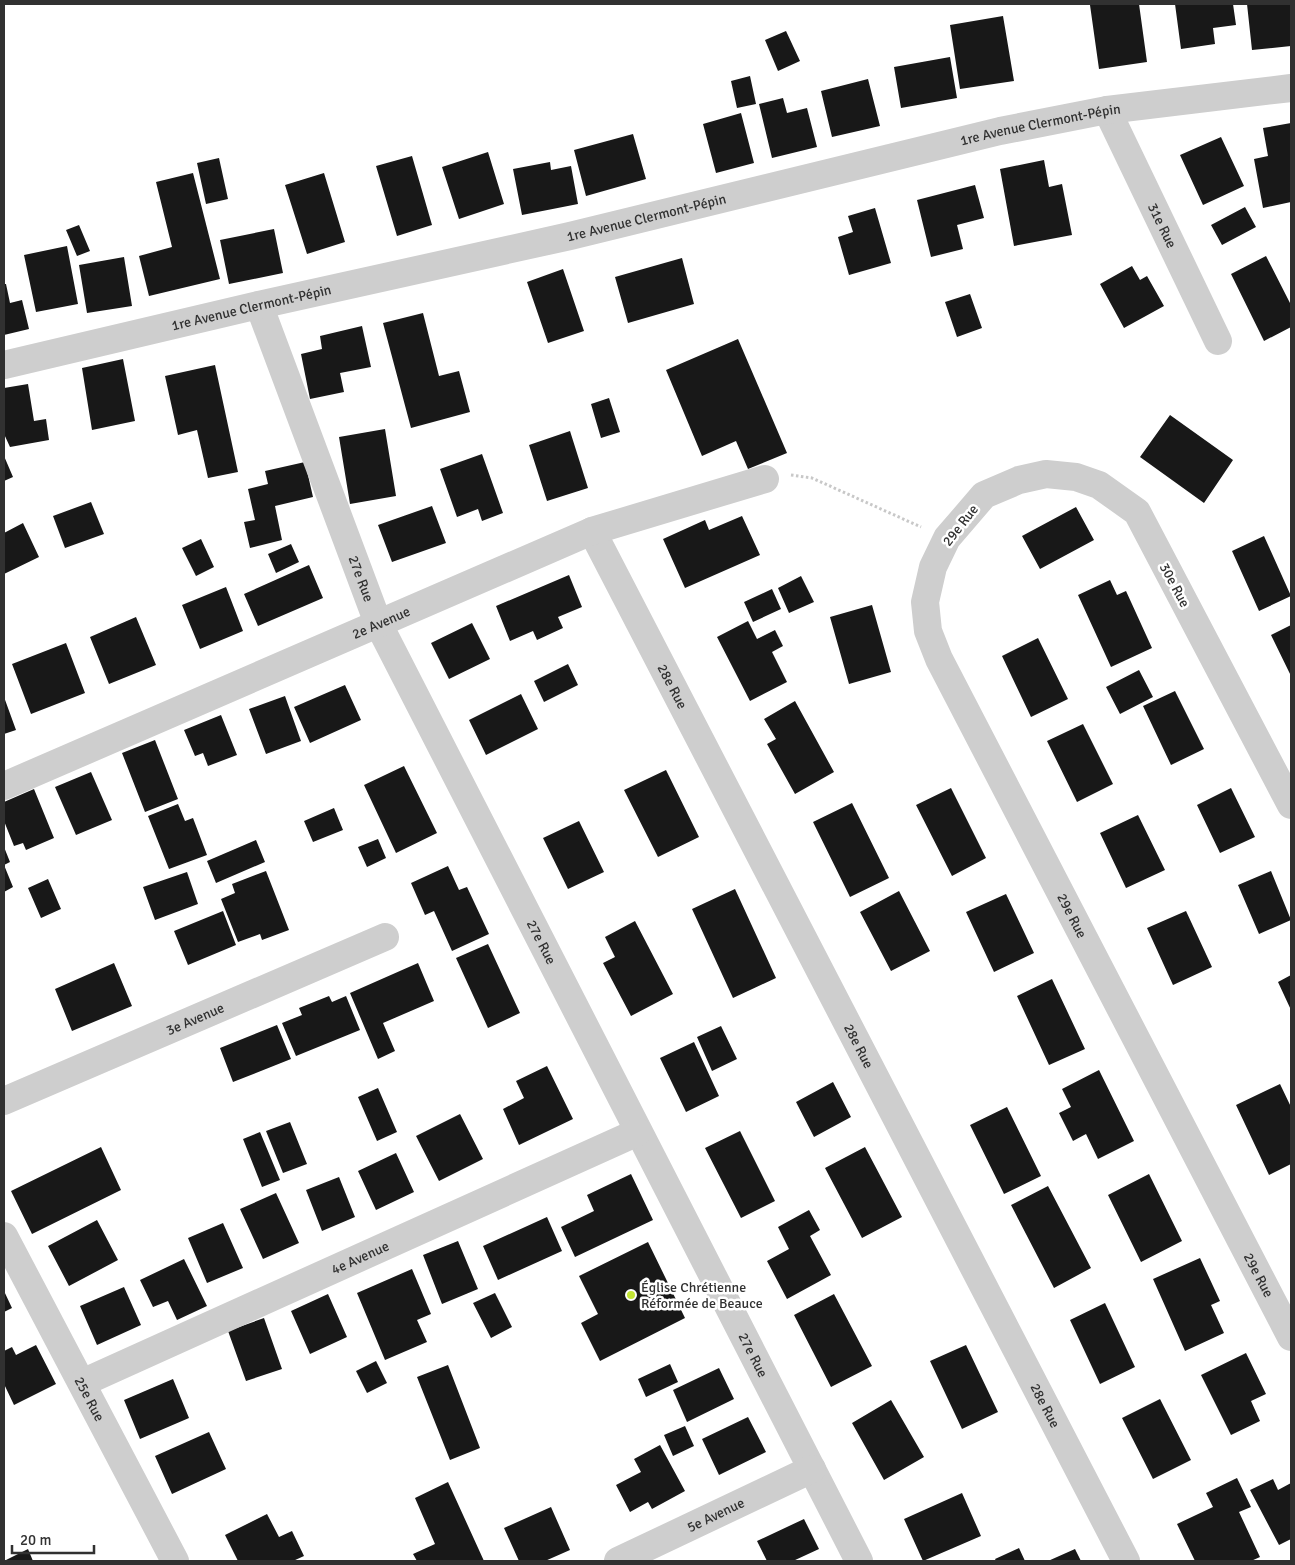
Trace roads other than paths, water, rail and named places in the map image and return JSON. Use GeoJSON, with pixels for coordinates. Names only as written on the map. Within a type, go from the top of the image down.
{"type":"FeatureCollection","features":[{"type":"Feature","properties":{"kind":"street","name":"1re Avenue Clermont-Pépin"},"geometry":{"type":"LineString","coordinates":[[4,365],[259,305],[570,236],[908,152],[1107,110],[1291,88]]}},
{"type":"Feature","properties":{"kind":"street","name":"31e Rue"},"geometry":{"type":"LineString","coordinates":[[1107,110],[1218,341]]}},
{"type":"Feature","properties":{"kind":"street","name":"27e Rue"},"geometry":{"type":"LineString","coordinates":[[259,305],[378,623],[859,1561]]}},
{"type":"Feature","properties":{"kind":"street","name":"30e Rue"},"geometry":{"type":"LineString","coordinates":[[984,495],[1019,480],[1046,474],[1076,477],[1099,485],[1137,512],[1291,805]]}},
{"type":"Feature","properties":{"kind":"street","name":"2e Avenue"},"geometry":{"type":"LineString","coordinates":[[4,786],[592,531],[765,479]]}},
{"type":"Feature","properties":{"kind":"street","name":"29e Rue"},"geometry":{"type":"LineString","coordinates":[[984,495],[946,538],[933,567],[925,602],[928,631],[939,659],[1291,1337]]}},
{"type":"Feature","properties":{"kind":"street","name":"28e Rue"},"geometry":{"type":"LineString","coordinates":[[592,531],[1126,1561]]}},
{"type":"Feature","properties":{"kind":"street","name":"3e Avenue"},"geometry":{"type":"LineString","coordinates":[[4,1101],[384,937]]}},
{"type":"Feature","properties":{"kind":"street","name":"4e Avenue"},"geometry":{"type":"LineString","coordinates":[[82,1384],[638,1132]]}},
{"type":"Feature","properties":{"kind":"street","name":"25e Rue"},"geometry":{"type":"LineString","coordinates":[[4,1236],[174,1561]]}},
{"type":"Feature","properties":{"kind":"street","name":"5e Avenue"},"geometry":{"type":"LineString","coordinates":[[618,1561],[812,1469]]}},
{"type":"Feature","properties":{"kind":"place","name":"Église Chrétienne Réformée de Beauce"},"geometry":{"type":"Point","coordinates":[631,1295]}}]}
